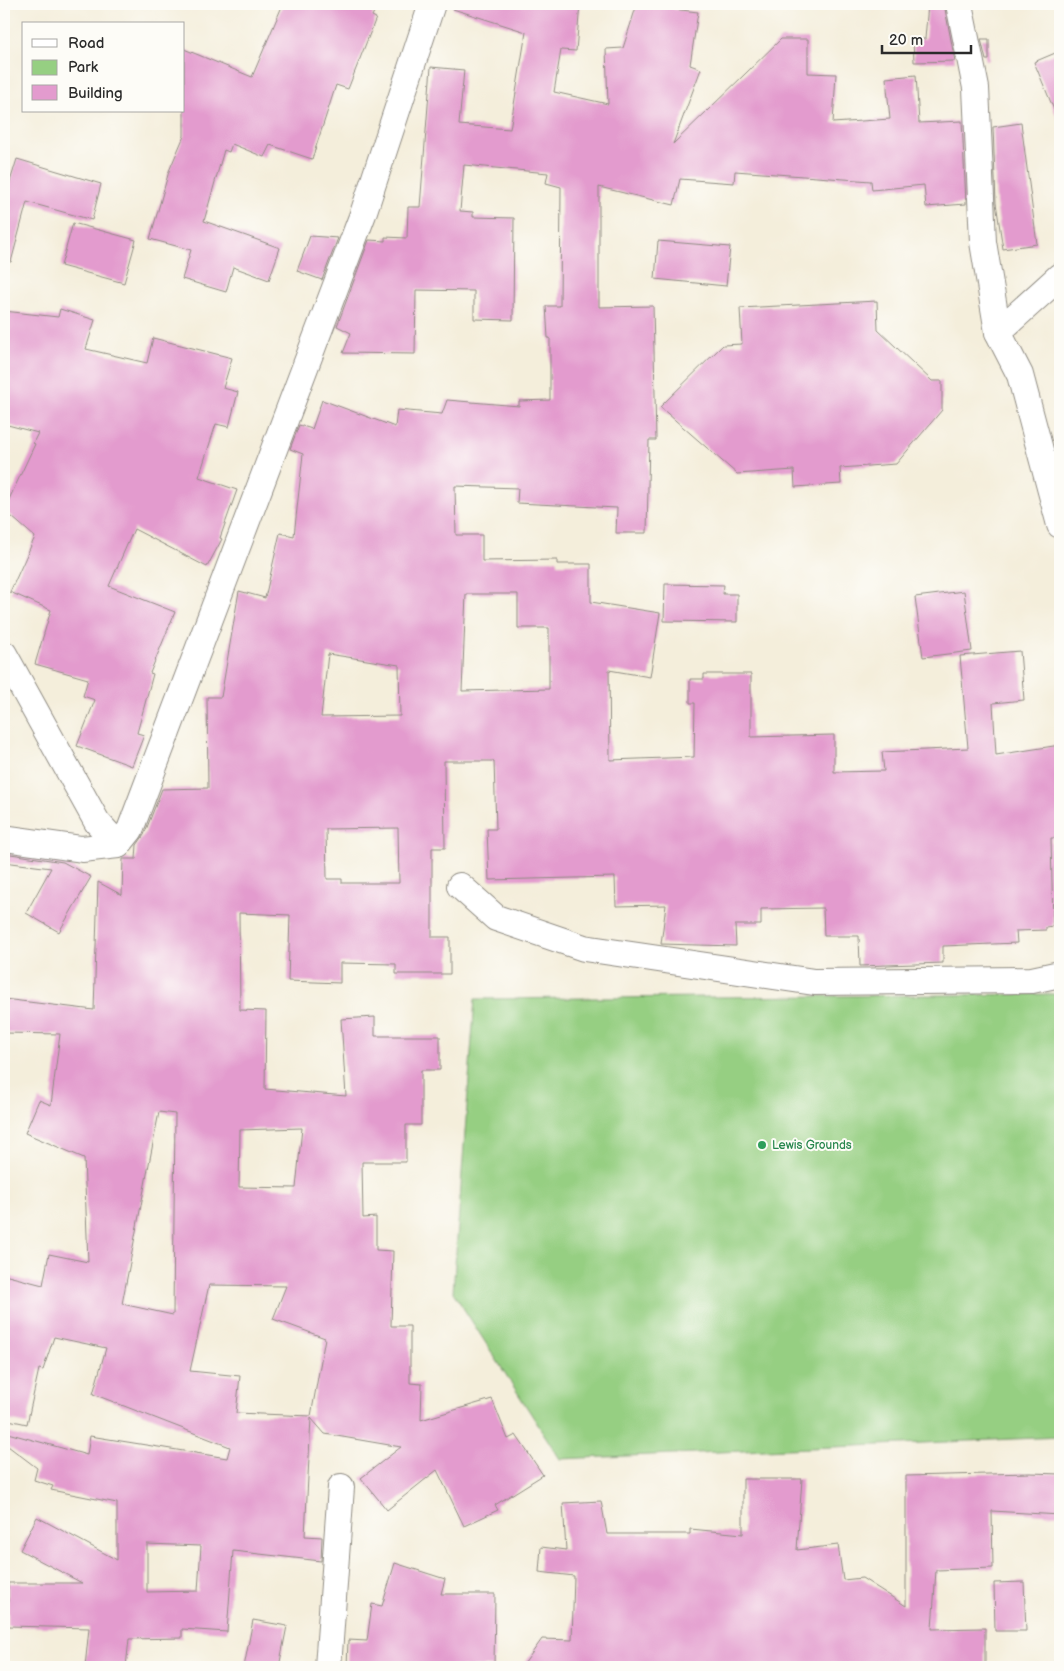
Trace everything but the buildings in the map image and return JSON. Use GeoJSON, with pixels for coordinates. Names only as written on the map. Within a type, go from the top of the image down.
{"type":"FeatureCollection","features":[{"type":"Feature","properties":{"kind":"street"},"geometry":{"type":"LineString","coordinates":[[4,838],[82,848],[118,845],[130,830],[359,223],[432,4]]}},
{"type":"Feature","properties":{"kind":"street"},"geometry":{"type":"LineString","coordinates":[[959,4],[976,88],[983,242],[998,332],[1020,375],[1060,525]]}},
{"type":"Feature","properties":{"kind":"street"},"geometry":{"type":"LineString","coordinates":[[998,332],[1060,276]]}},
{"type":"Feature","properties":{"kind":"street"},"geometry":{"type":"LineString","coordinates":[[4,654],[97,822],[118,845]]}},
{"type":"Feature","properties":{"kind":"street"},"geometry":{"type":"LineString","coordinates":[[460,886],[496,918],[584,948],[814,982],[1032,980],[1060,974]]}},
{"type":"Feature","properties":{"kind":"street"},"geometry":{"type":"LineString","coordinates":[[328,1667],[341,1487]]}},
{"type":"Feature","properties":{"kind":"green space","name":"Lewis Grounds"},"geometry":{"type":"Polygon","coordinates":[[[1060,994],[1060,1437],[560,1459],[453,1292],[475,999],[1060,994]]]}},
{"type":"Feature","properties":{"kind":"place","name":"Lewis Grounds"},"geometry":{"type":"Point","coordinates":[762,1145]}}]}
